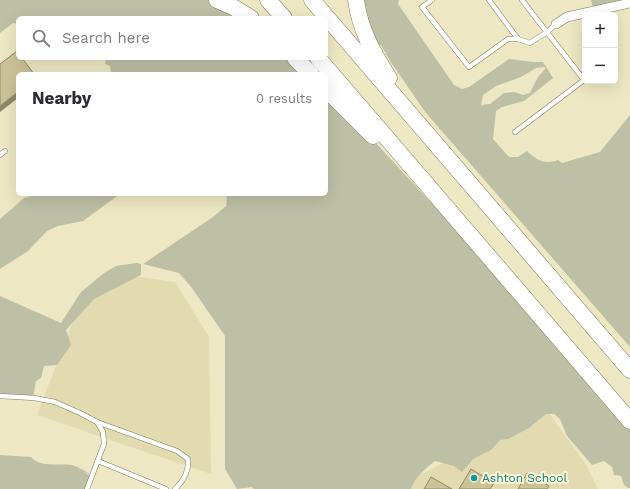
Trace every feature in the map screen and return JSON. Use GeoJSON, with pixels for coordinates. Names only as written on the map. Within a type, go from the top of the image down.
{"type":"FeatureCollection","features":[{"type":"Feature","properties":{"kind":"highway"},"geometry":{"type":"LineString","coordinates":[[217,0],[247,16]]}},
{"type":"Feature","properties":{"kind":"highway"},"geometry":{"type":"LineString","coordinates":[[268,0],[282,16]]}},
{"type":"Feature","properties":{"kind":"highway"},"geometry":{"type":"LineString","coordinates":[[312,0],[326,16]]}},
{"type":"Feature","properties":{"kind":"highway"},"geometry":{"type":"LineString","coordinates":[[356,0],[362,26],[370,47],[430,139]]}},
{"type":"Feature","properties":{"kind":"highway"},"geometry":{"type":"LineString","coordinates":[[328,19],[630,370]]}},
{"type":"Feature","properties":{"kind":"highway"},"geometry":{"type":"LineString","coordinates":[[297,60],[309,72]]}},
{"type":"Feature","properties":{"kind":"highway"},"geometry":{"type":"LineString","coordinates":[[320,60],[630,421]]}},
{"type":"Feature","properties":{"kind":"highway"},"geometry":{"type":"LineString","coordinates":[[328,91],[435,195]]}},
{"type":"Feature","properties":{"kind":"street"},"geometry":{"type":"LineString","coordinates":[[556,24],[567,17],[630,3]]}},
{"type":"Feature","properties":{"kind":"lane"},"geometry":{"type":"LineString","coordinates":[[432,0],[422,7],[469,67],[508,39],[518,39],[530,43],[556,24]]}},
{"type":"Feature","properties":{"kind":"lane"},"geometry":{"type":"LineString","coordinates":[[489,0],[518,39]]}},
{"type":"Feature","properties":{"kind":"lane"},"geometry":{"type":"LineString","coordinates":[[515,132],[584,80],[522,0]]}},
{"type":"Feature","properties":{"kind":"lane"},"geometry":{"type":"LineString","coordinates":[[0,155],[5,151]]}},
{"type":"Feature","properties":{"kind":"lane"},"geometry":{"type":"LineString","coordinates":[[0,396],[42,399],[55,402],[96,422],[177,450],[188,459],[188,466],[183,482],[176,489]]}},
{"type":"Feature","properties":{"kind":"lane"},"geometry":{"type":"LineString","coordinates":[[88,489],[104,440],[104,432],[96,422]]}},
{"type":"Feature","properties":{"kind":"lane"},"geometry":{"type":"LineString","coordinates":[[98,461],[166,489]]}},
{"type":"Feature","properties":{"kind":"shaded area"},"geometry":{"type":"Polygon","coordinates":[[[119,274],[175,282],[209,337],[211,474],[37,415],[76,314],[119,274]]]}},
{"type":"Feature","properties":{"kind":"shaded area"},"geometry":{"type":"Polygon","coordinates":[[[548,412],[585,463],[598,489],[405,489],[406,482],[480,444],[548,412]]]}},
{"type":"Feature","properties":{"kind":"green space"},"geometry":{"type":"Polygon","coordinates":[[[0,0],[215,0],[244,16],[16,16],[16,24],[13,23],[0,33],[0,0]]]}},
{"type":"Feature","properties":{"kind":"green space"},"geometry":{"type":"Polygon","coordinates":[[[354,0],[399,0],[398,4],[454,85],[462,89],[469,87],[509,59],[543,62],[553,78],[524,101],[502,107],[496,111],[493,139],[509,157],[518,157],[527,151],[541,161],[549,162],[558,160],[562,163],[600,152],[630,115],[630,347],[426,113],[390,61],[381,45],[366,42],[354,0]],[[545,67],[536,68],[521,77],[496,86],[483,95],[481,105],[490,104],[504,93],[514,92],[523,95],[530,93],[538,77],[545,67]]]}},
{"type":"Feature","properties":{"kind":"green space"},"geometry":{"type":"Polygon","coordinates":[[[591,0],[630,0],[594,12],[591,0]]]}},
{"type":"Feature","properties":{"kind":"green space"},"geometry":{"type":"Polygon","coordinates":[[[106,60],[294,60],[306,72],[111,72],[110,66],[105,64],[106,60]]]}},
{"type":"Feature","properties":{"kind":"green space"},"geometry":{"type":"Polygon","coordinates":[[[328,94],[362,128],[444,217],[489,261],[630,423],[630,488],[624,485],[621,476],[614,475],[612,467],[604,461],[592,465],[567,436],[560,419],[554,414],[546,414],[529,428],[508,439],[500,440],[491,450],[473,459],[462,472],[454,466],[435,461],[418,477],[411,489],[254,489],[252,487],[237,489],[225,469],[225,336],[192,288],[179,273],[143,264],[213,217],[226,206],[226,196],[328,196],[328,94]]]}},
{"type":"Feature","properties":{"kind":"green space"},"geometry":{"type":"Polygon","coordinates":[[[32,196],[117,196],[83,221],[58,226],[47,231],[28,251],[0,269],[0,219],[24,198],[32,196]]]}},
{"type":"Feature","properties":{"kind":"green space"},"geometry":{"type":"Polygon","coordinates":[[[137,263],[141,264],[141,275],[94,299],[66,330],[71,345],[57,365],[44,366],[41,378],[36,381],[33,398],[0,395],[0,296],[61,323],[81,292],[104,273],[116,266],[137,263]]]}},
{"type":"Feature","properties":{"kind":"green space"},"geometry":{"type":"Polygon","coordinates":[[[0,455],[31,457],[39,463],[44,464],[72,465],[93,475],[84,472],[90,476],[88,489],[0,489],[0,455]]]}},
{"type":"Feature","properties":{"kind":"building"},"geometry":{"type":"Polygon","coordinates":[[[16,52],[16,60],[24,60],[32,72],[16,72],[16,94],[0,106],[0,64],[16,52]]]}},
{"type":"Feature","properties":{"kind":"building","name":"Ashton School"},"geometry":{"type":"Polygon","coordinates":[[[471,469],[494,483],[490,489],[459,489],[471,469]]]}},
{"type":"Feature","properties":{"kind":"building","name":"Ashton School"},"geometry":{"type":"Polygon","coordinates":[[[527,473],[549,486],[547,489],[518,489],[527,473]]]}},
{"type":"Feature","properties":{"kind":"building","name":"Ashton School"},"geometry":{"type":"Polygon","coordinates":[[[431,477],[452,489],[424,489],[431,477]]]}},
{"type":"Feature","properties":{"kind":"place","name":"Ashton School"},"geometry":{"type":"Point","coordinates":[474,478]}}]}
